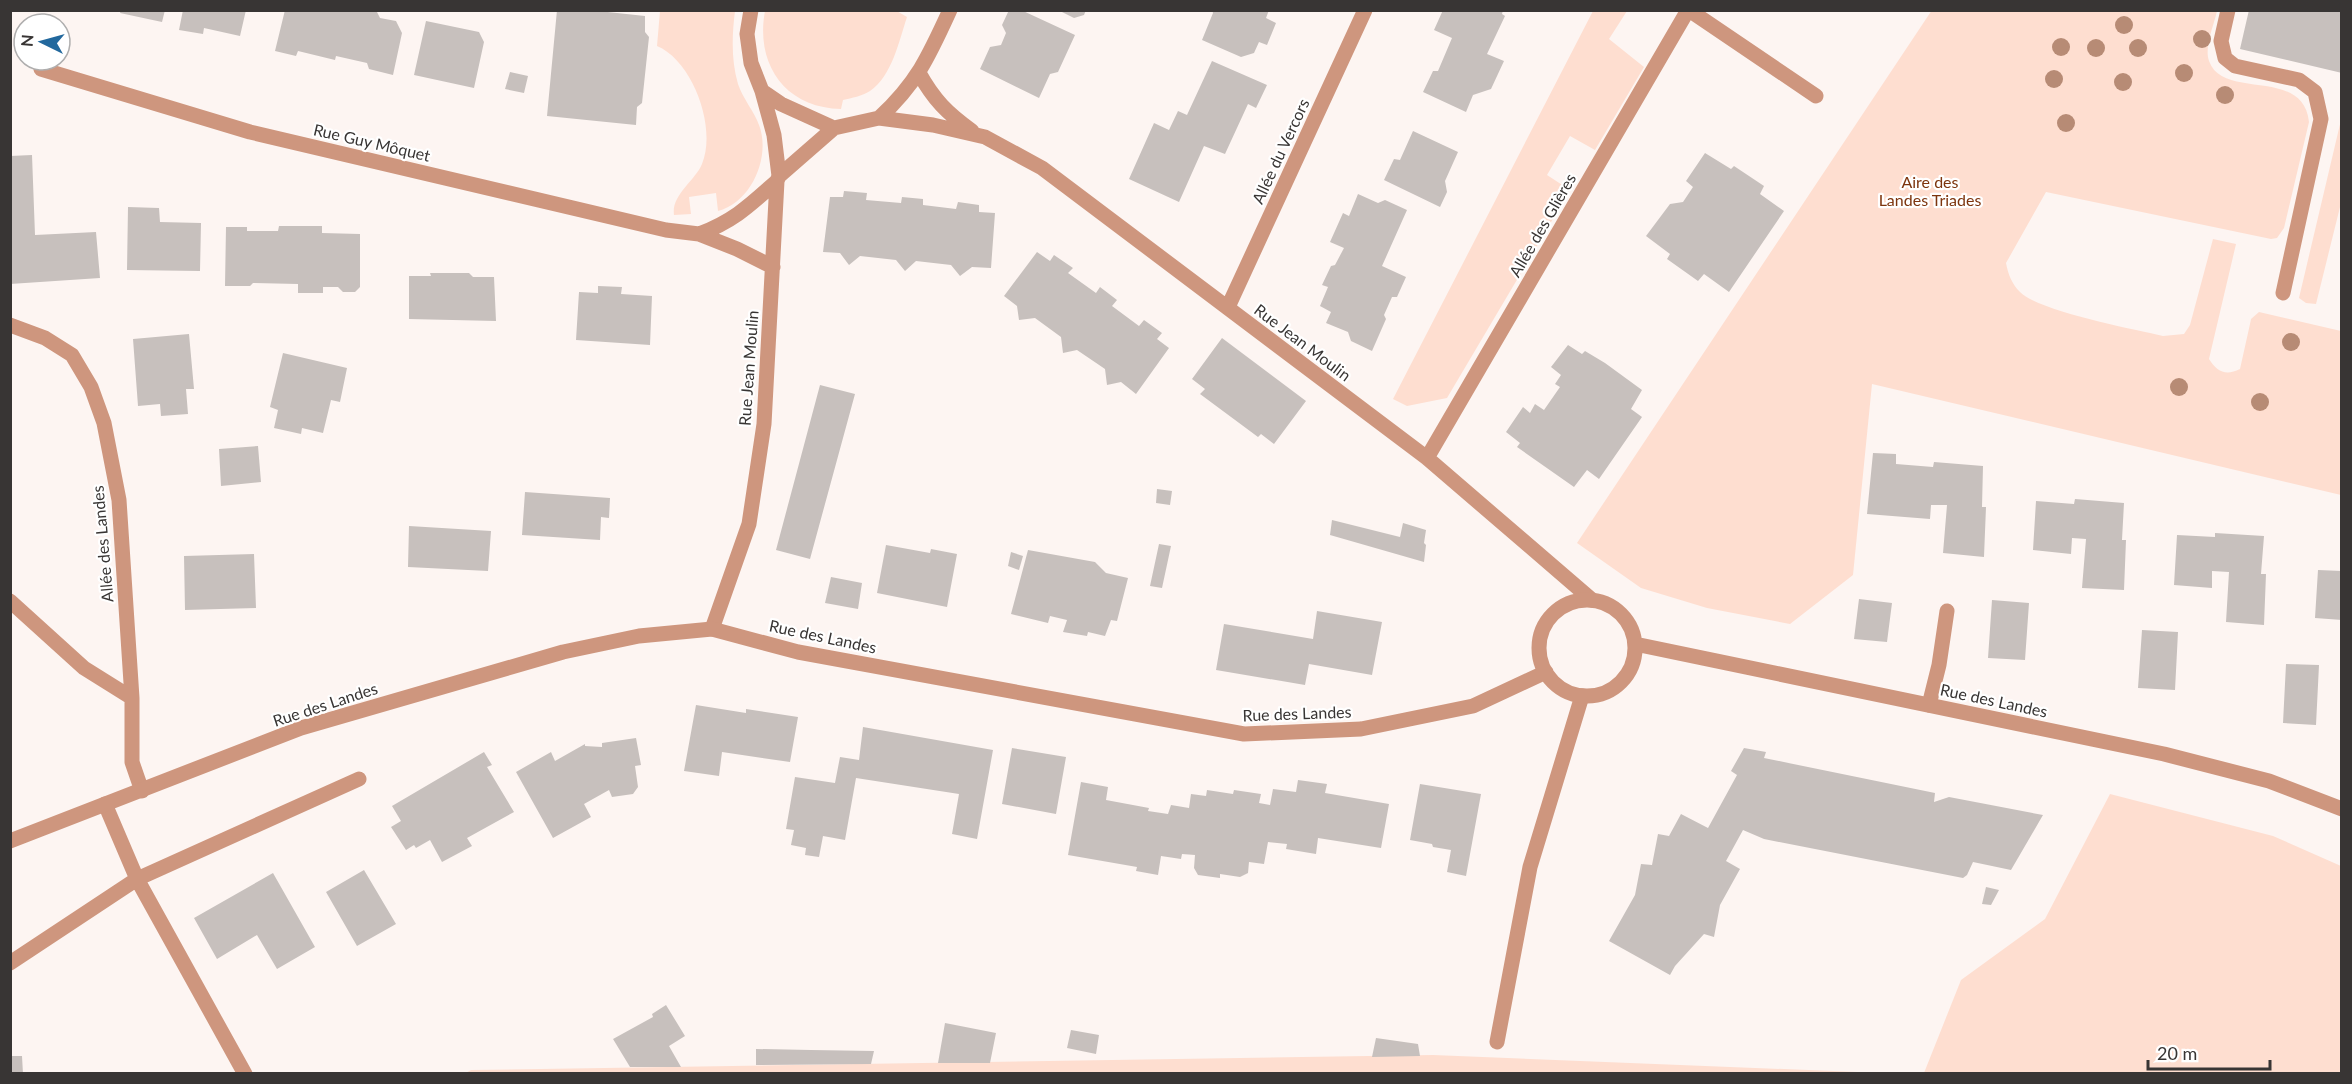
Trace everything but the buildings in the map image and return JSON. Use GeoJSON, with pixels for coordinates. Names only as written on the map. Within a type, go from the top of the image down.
{"type":"FeatureCollection","features":[{"type":"Feature","properties":{"kind":"street"},"geometry":{"type":"LineString","coordinates":[[751,10],[747,34],[751,63],[762,91],[774,135],[778,178]]}},
{"type":"Feature","properties":{"kind":"street"},"geometry":{"type":"LineString","coordinates":[[879,118],[902,96],[919,73],[950,10]]}},
{"type":"Feature","properties":{"kind":"street","name":"Allée du Vercors"},"geometry":{"type":"LineString","coordinates":[[1228,307],[1365,10]]}},
{"type":"Feature","properties":{"kind":"street","name":"Allée des Glières"},"geometry":{"type":"LineString","coordinates":[[1426,458],[1689,10],[1816,96]]}},
{"type":"Feature","properties":{"kind":"street"},"geometry":{"type":"LineString","coordinates":[[2229,10],[2221,41],[2225,58],[2235,66],[2299,80],[2315,92],[2321,119],[2283,293]]}},
{"type":"Feature","properties":{"kind":"street","name":"Rue Guy Môquet"},"geometry":{"type":"LineString","coordinates":[[51,72],[250,132],[666,230],[699,234],[737,249],[772,267]]}},
{"type":"Feature","properties":{"kind":"street","name":"Rue Jean Moulin"},"geometry":{"type":"LineString","coordinates":[[919,73],[931,95],[946,112],[976,134],[1009,148],[1042,168],[1228,307],[1426,458],[1592,600]]}},
{"type":"Feature","properties":{"kind":"street"},"geometry":{"type":"LineString","coordinates":[[762,91],[781,104],[834,128]]}},
{"type":"Feature","properties":{"kind":"street","name":"Rue Jean Moulin"},"geometry":{"type":"LineString","coordinates":[[712,629],[749,524],[764,424],[778,178],[834,128],[879,118],[976,134]]}},
{"type":"Feature","properties":{"kind":"street","name":"Rue Guy Môquet"},"geometry":{"type":"LineString","coordinates":[[699,234],[723,225],[741,214],[778,178]]}},
{"type":"Feature","properties":{"kind":"street","name":"Allée des Landes"},"geometry":{"type":"LineString","coordinates":[[10,325],[45,338],[72,355],[91,387],[104,423],[119,500],[132,698],[132,762],[142,790]]}},
{"type":"Feature","properties":{"kind":"street"},"geometry":{"type":"LineString","coordinates":[[1582,600],[1592,600],[1615,609],[1623,615],[1632,629],[1635,644],[1634,660],[1621,682],[1608,692],[1599,695],[1582,696],[1567,692],[1557,685],[1546,672],[1540,656],[1543,631],[1552,616],[1566,606],[1582,600]]}},
{"type":"Feature","properties":{"kind":"street"},"geometry":{"type":"LineString","coordinates":[[10,601],[84,668],[132,698]]}},
{"type":"Feature","properties":{"kind":"street"},"geometry":{"type":"LineString","coordinates":[[1929,705],[1939,665],[1947,611]]}},
{"type":"Feature","properties":{"kind":"street","name":"Rue des Landes"},"geometry":{"type":"LineString","coordinates":[[10,841],[301,728],[563,652],[639,636],[712,629],[798,652],[1244,734],[1361,729],[1473,706],[1546,672]]}},
{"type":"Feature","properties":{"kind":"street","name":"Rue des Landes"},"geometry":{"type":"LineString","coordinates":[[1635,644],[2164,754],[2269,781],[2342,809]]}},
{"type":"Feature","properties":{"kind":"street"},"geometry":{"type":"LineString","coordinates":[[1497,1042],[1530,867],[1582,696]]}},
{"type":"Feature","properties":{"kind":"street"},"geometry":{"type":"LineString","coordinates":[[10,963],[137,879],[359,779]]}},
{"type":"Feature","properties":{"kind":"street"},"geometry":{"type":"LineString","coordinates":[[105,804],[137,879],[245,1074]]}},
{"type":"Feature","properties":{"kind":"green space"},"geometry":{"type":"Polygon","coordinates":[[[895,10],[907,17],[889,67],[878,84],[870,91],[843,100],[841,109],[821,107],[804,101],[778,80],[770,65],[763,30],[765,11],[895,10]]]}},
{"type":"Feature","properties":{"kind":"green space","name":"Aire des Landes Triades"},"geometry":{"type":"Polygon","coordinates":[[[1932,10],[2217,11],[2210,36],[2208,55],[2217,73],[2230,80],[2293,94],[2304,105],[2309,122],[2284,228],[2277,238],[2271,239],[2046,192],[2006,263],[2015,286],[2030,299],[2065,312],[2163,336],[2184,334],[2190,325],[2213,239],[2236,244],[2209,359],[2222,372],[2240,369],[2251,319],[2259,312],[2341,331],[2341,495],[1872,384],[1853,575],[1790,624],[1707,608],[1641,588],[1577,543],[1932,10]]]}},
{"type":"Feature","properties":{"kind":"green space"},"geometry":{"type":"Polygon","coordinates":[[[660,11],[735,11],[734,66],[740,89],[759,125],[762,150],[756,176],[749,188],[730,206],[718,211],[716,193],[689,197],[691,214],[674,215],[676,201],[702,164],[706,149],[706,132],[699,97],[691,80],[670,54],[657,46],[660,11]]]}},
{"type":"Feature","properties":{"kind":"green space"},"geometry":{"type":"Polygon","coordinates":[[[1593,11],[1627,11],[1609,39],[1644,67],[1595,150],[1570,136],[1547,175],[1570,190],[1447,398],[1407,406],[1393,399],[1593,11]]]}},
{"type":"Feature","properties":{"kind":"green space"},"geometry":{"type":"Polygon","coordinates":[[[2341,120],[2341,203],[2316,304],[2306,303],[2299,298],[2341,120]]]}},
{"type":"Feature","properties":{"kind":"green space"},"geometry":{"type":"Polygon","coordinates":[[[2110,794],[2273,836],[2341,866],[2341,1073],[1924,1073],[1961,980],[2045,919],[2110,794]]]}},
{"type":"Feature","properties":{"kind":"green space"},"geometry":{"type":"Polygon","coordinates":[[[1433,1055],[1882,1073],[464,1074],[471,1070],[1433,1055]]]}}]}
